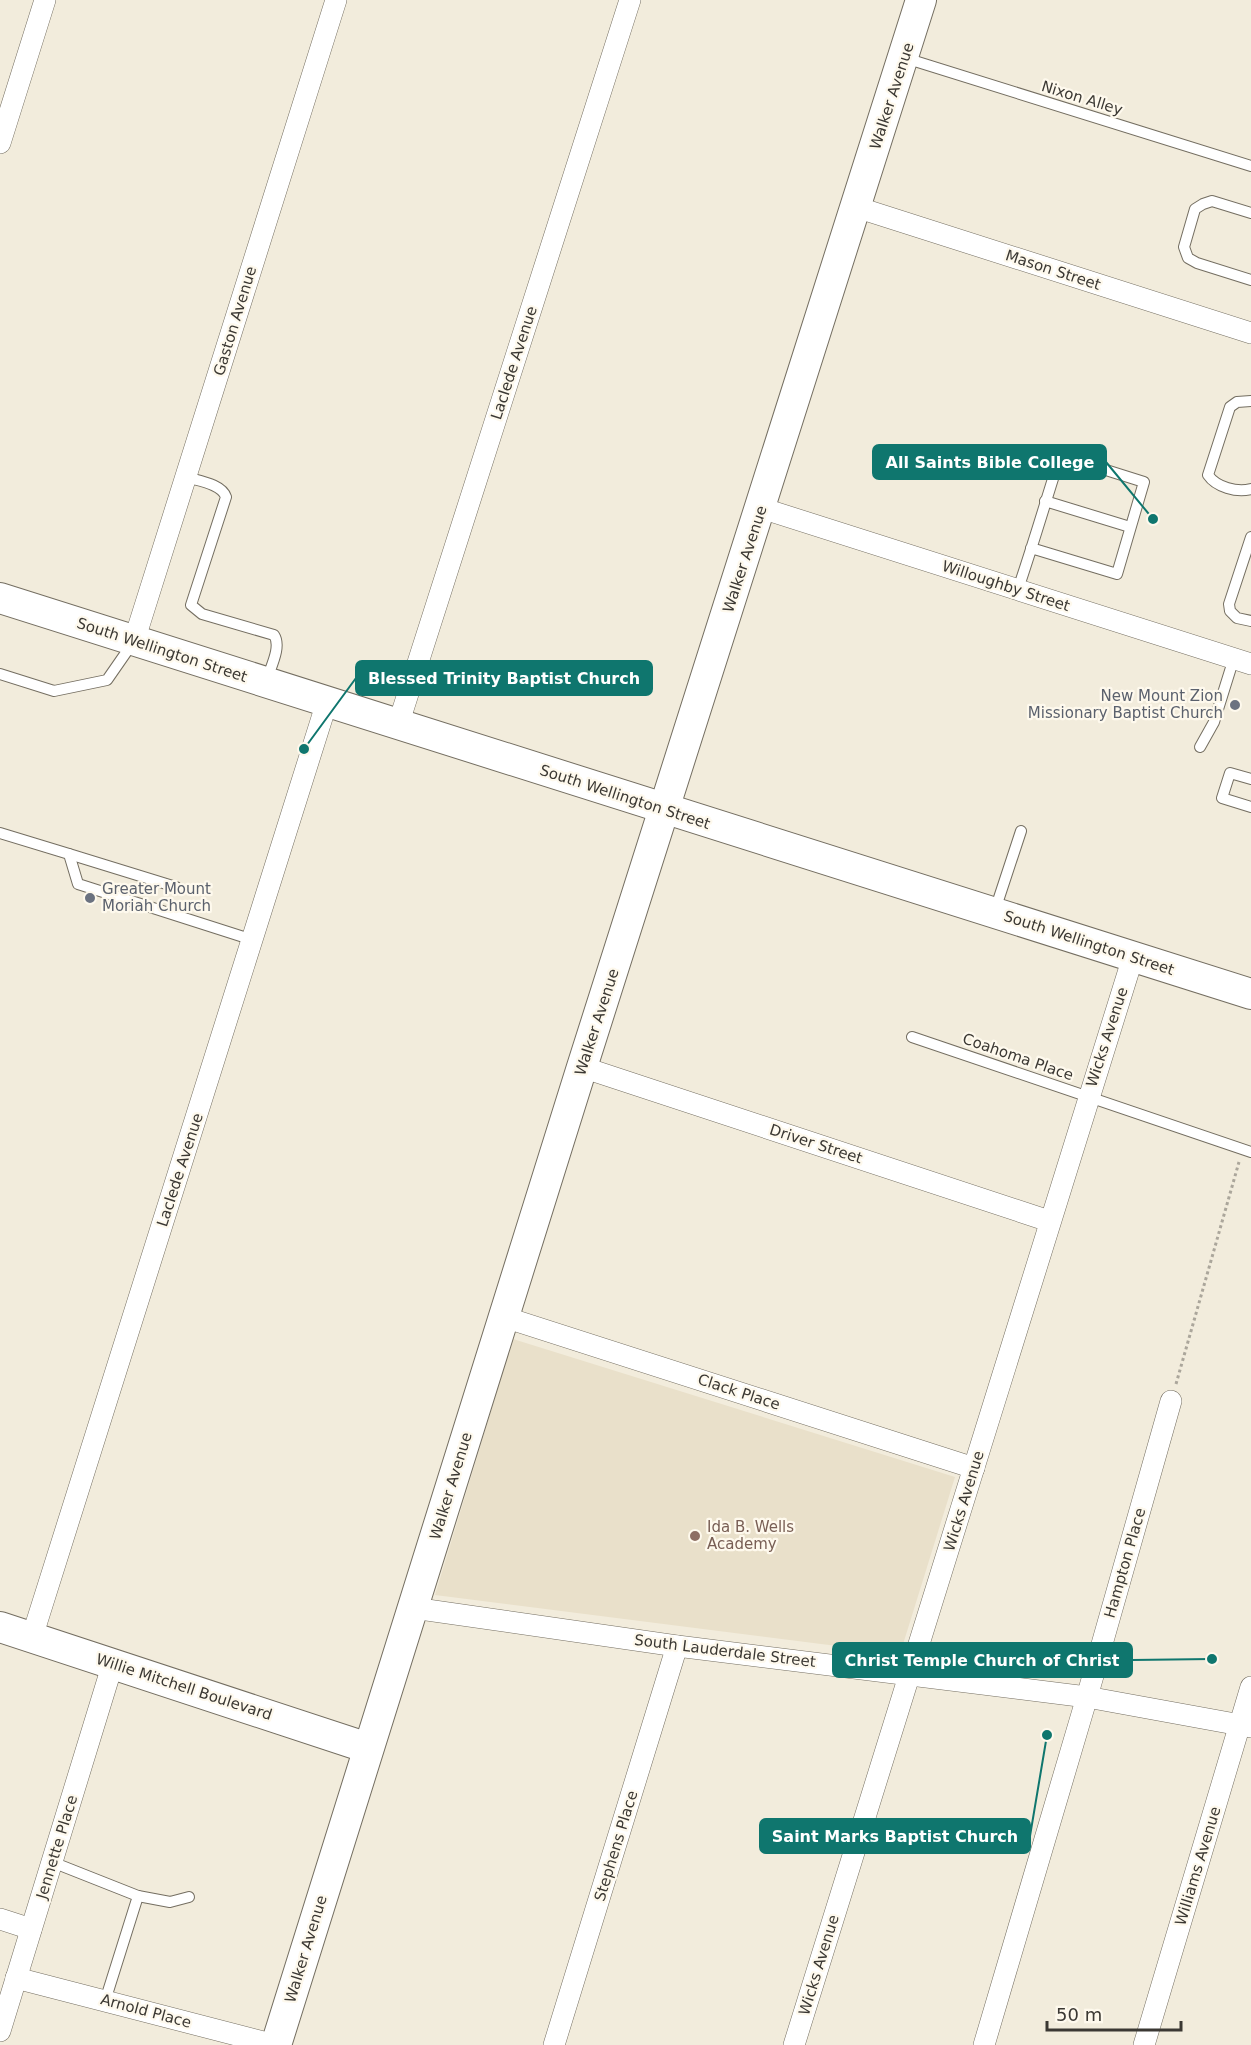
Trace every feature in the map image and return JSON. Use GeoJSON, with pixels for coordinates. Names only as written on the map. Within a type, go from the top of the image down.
{"type":"FeatureCollection","features":[{"type":"Feature","properties":{"kind":"street"},"geometry":{"type":"LineString","coordinates":[[0,143],[45,0]]}},
{"type":"Feature","properties":{"kind":"street","name":"Gaston Avenue"},"geometry":{"type":"LineString","coordinates":[[134,641],[336,0]]}},
{"type":"Feature","properties":{"kind":"street","name":"Laclede Avenue"},"geometry":{"type":"LineString","coordinates":[[398,725],[630,0]]}},
{"type":"Feature","properties":{"kind":"street","name":"Walker Avenue"},"geometry":{"type":"LineString","coordinates":[[275,2045],[582,1067],[666,810],[921,0]]}},
{"type":"Feature","properties":{"kind":"street","name":"Mason Street"},"geometry":{"type":"LineString","coordinates":[[856,207],[1251,333]]}},
{"type":"Feature","properties":{"kind":"street","name":"Willoughby Street"},"geometry":{"type":"LineString","coordinates":[[761,508],[1242,661]]}},
{"type":"Feature","properties":{"kind":"street","name":"South Wellington Street"},"geometry":{"type":"LineString","coordinates":[[0,598],[1251,994]]}},
{"type":"Feature","properties":{"kind":"street","name":"Laclede Avenue"},"geometry":{"type":"LineString","coordinates":[[32,1637],[327,702]]}},
{"type":"Feature","properties":{"kind":"street","name":"Wicks Avenue"},"geometry":{"type":"LineString","coordinates":[[794,2045],[1133,957]]}},
{"type":"Feature","properties":{"kind":"street","name":"Driver Street"},"geometry":{"type":"LineString","coordinates":[[582,1067],[1049,1221]]}},
{"type":"Feature","properties":{"kind":"street","name":"Clack Place"},"geometry":{"type":"LineString","coordinates":[[504,1317],[974,1468]]}},
{"type":"Feature","properties":{"kind":"street","name":"Hampton Place"},"geometry":{"type":"LineString","coordinates":[[984,2045],[1087,1697],[1171,1401]]}},
{"type":"Feature","properties":{"kind":"street","name":"South Lauderdale Street"},"geometry":{"type":"LineString","coordinates":[[413,1608],[677,1646],[1087,1697],[1246,1727]]}},
{"type":"Feature","properties":{"kind":"street","name":"Willie Mitchell Boulevard"},"geometry":{"type":"LineString","coordinates":[[0,1628],[368,1748]]}},
{"type":"Feature","properties":{"kind":"street","name":"Stephens Place"},"geometry":{"type":"LineString","coordinates":[[554,2045],[677,1646]]}},
{"type":"Feature","properties":{"kind":"street","name":"Jennette Place"},"geometry":{"type":"LineString","coordinates":[[0,2031],[113,1663]]}},
{"type":"Feature","properties":{"kind":"street","name":"Williams Avenue"},"geometry":{"type":"LineString","coordinates":[[1144,2045],[1246,1727],[1251,1687]]}},
{"type":"Feature","properties":{"kind":"street"},"geometry":{"type":"LineString","coordinates":[[0,1919],[32,1929]]}},
{"type":"Feature","properties":{"kind":"street","name":"Arnold Place"},"geometry":{"type":"LineString","coordinates":[[16,1978],[275,2045]]}},
{"type":"Feature","properties":{"kind":"lane","name":"Nixon Alley"},"geometry":{"type":"LineString","coordinates":[[904,58],[1251,166]]}},
{"type":"Feature","properties":{"kind":"lane"},"geometry":{"type":"LineString","coordinates":[[1251,213],[1212,201],[1203,204],[1195,209],[1184,247],[1188,258],[1197,263],[1251,280]]}},
{"type":"Feature","properties":{"kind":"lane"},"geometry":{"type":"LineString","coordinates":[[1251,401],[1237,402],[1230,407],[1208,475],[1213,482],[1241,492],[1251,489]]}},
{"type":"Feature","properties":{"kind":"lane"},"geometry":{"type":"LineString","coordinates":[[1018,589],[1031,548],[1046,501],[1057,466],[1063,459],[1071,459],[1144,482],[1117,574],[1031,548]]}},
{"type":"Feature","properties":{"kind":"lane"},"geometry":{"type":"LineString","coordinates":[[186,477],[220,488],[226,497],[191,606],[202,614],[274,634],[277,647],[266,683]]}},
{"type":"Feature","properties":{"kind":"lane"},"geometry":{"type":"LineString","coordinates":[[1046,501],[1130,527]]}},
{"type":"Feature","properties":{"kind":"lane"},"geometry":{"type":"LineString","coordinates":[[1251,537],[1229,604],[1230,611],[1237,618],[1251,621]]}},
{"type":"Feature","properties":{"kind":"lane"},"geometry":{"type":"LineString","coordinates":[[0,674],[54,691],[107,680],[134,641]]}},
{"type":"Feature","properties":{"kind":"lane"},"geometry":{"type":"LineString","coordinates":[[1200,747],[1242,661]]}},
{"type":"Feature","properties":{"kind":"lane"},"geometry":{"type":"LineString","coordinates":[[1251,779],[1230,773],[1222,798],[1251,807]]}},
{"type":"Feature","properties":{"kind":"lane"},"geometry":{"type":"LineString","coordinates":[[994,913],[1021,831]]}},
{"type":"Feature","properties":{"kind":"lane"},"geometry":{"type":"LineString","coordinates":[[0,833],[176,887]]}},
{"type":"Feature","properties":{"kind":"lane"},"geometry":{"type":"LineString","coordinates":[[69,854],[78,884],[253,940]]}},
{"type":"Feature","properties":{"kind":"lane","name":"Coahoma Place"},"geometry":{"type":"LineString","coordinates":[[912,1037],[1247,1150]]}},
{"type":"Feature","properties":{"kind":"lane"},"geometry":{"type":"LineString","coordinates":[[52,1863],[138,1896],[170,1902],[189,1897]]}},
{"type":"Feature","properties":{"kind":"lane"},"geometry":{"type":"LineString","coordinates":[[105,2001],[138,1896]]}},
{"type":"Feature","properties":{"kind":"path"},"geometry":{"type":"LineString","coordinates":[[1171,1401],[1247,1150]]}},
{"type":"Feature","properties":{"kind":"shaded area","name":"Ida B. Wells Academy"},"geometry":{"type":"Polygon","coordinates":[[[513,1339],[955,1477],[900,1654],[435,1595],[513,1339]]]}},
{"type":"Feature","properties":{"kind":"place","name":"All Saints Bible College"},"geometry":{"type":"Point","coordinates":[1153,519]}},
{"type":"Feature","properties":{"kind":"place","name":"New Mount Zion Missionary Baptist Church"},"geometry":{"type":"Point","coordinates":[1235,705]}},
{"type":"Feature","properties":{"kind":"place","name":"Blessed Trinity Baptist Church"},"geometry":{"type":"Point","coordinates":[304,749]}},
{"type":"Feature","properties":{"kind":"place","name":"Greater Mount Moriah Church"},"geometry":{"type":"Point","coordinates":[90,898]}},
{"type":"Feature","properties":{"kind":"place","name":"Ida B. Wells Academy"},"geometry":{"type":"Point","coordinates":[695,1536]}},
{"type":"Feature","properties":{"kind":"place","name":"Christ Temple Church of Christ"},"geometry":{"type":"Point","coordinates":[1212,1659]}},
{"type":"Feature","properties":{"kind":"place","name":"Saint Marks Baptist Church"},"geometry":{"type":"Point","coordinates":[1047,1735]}}]}
